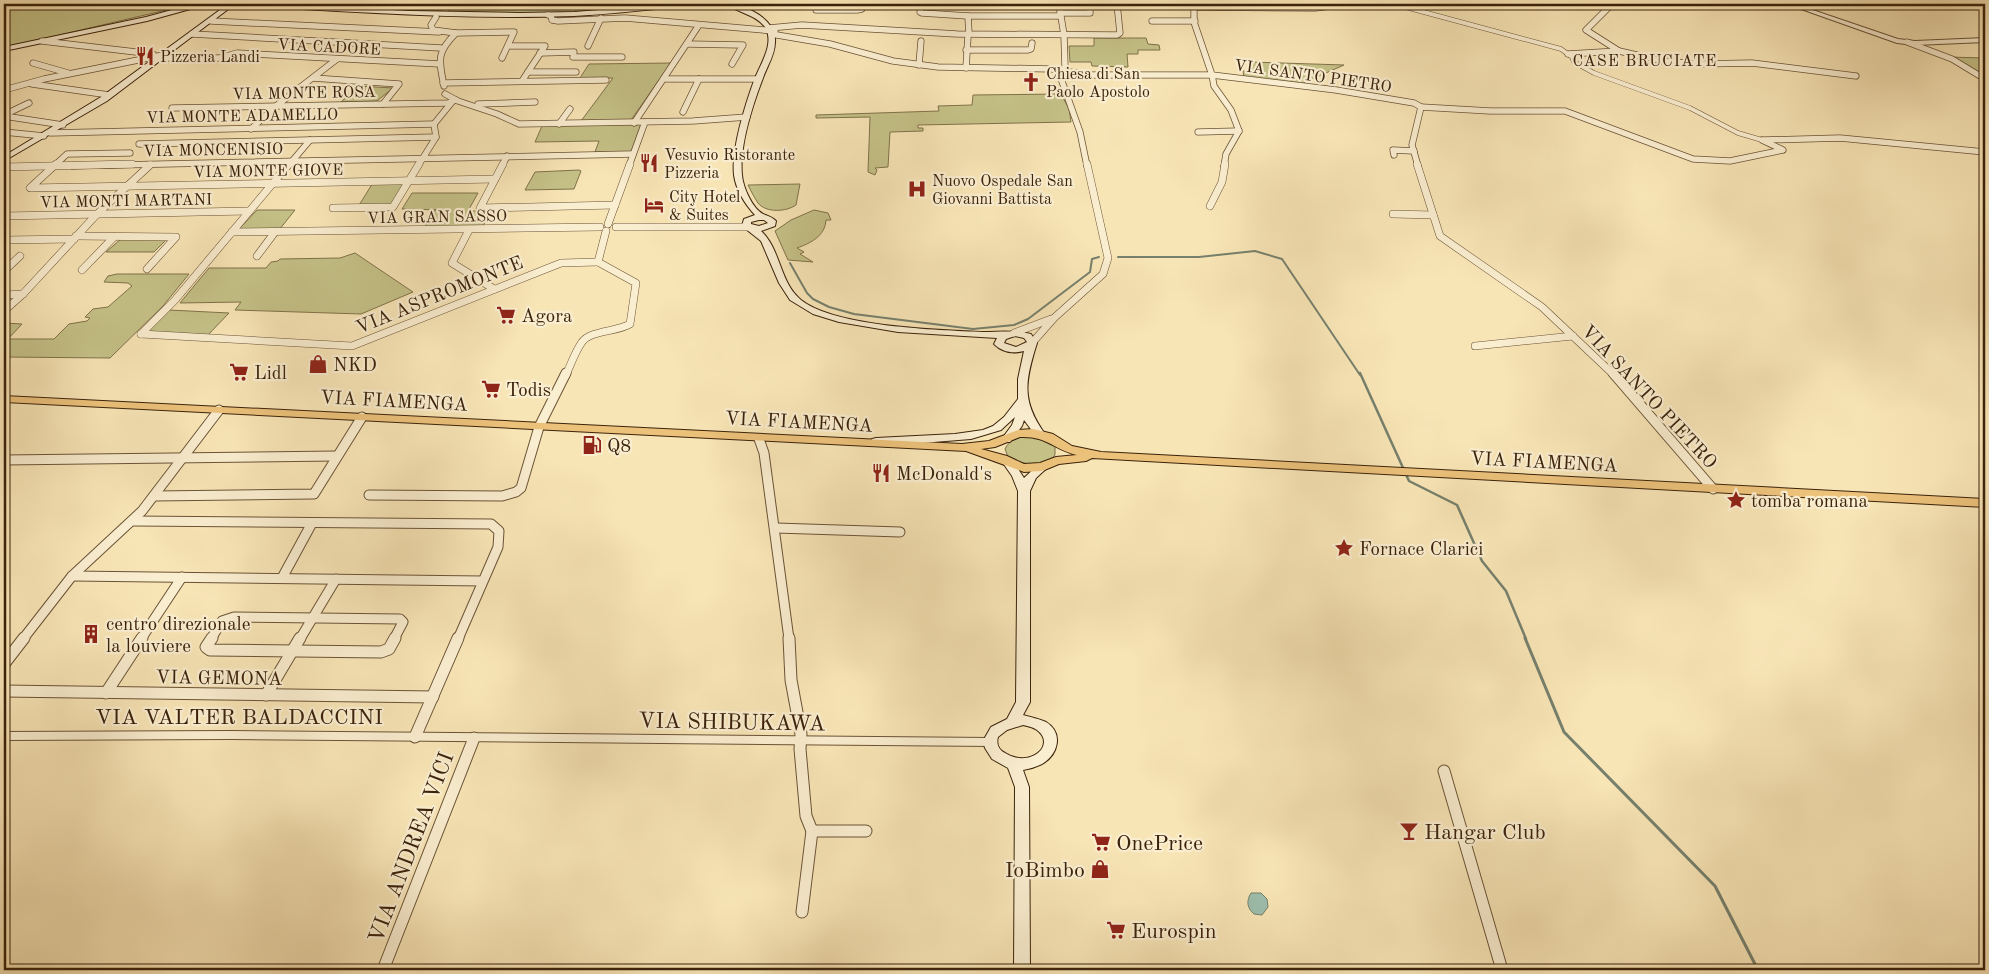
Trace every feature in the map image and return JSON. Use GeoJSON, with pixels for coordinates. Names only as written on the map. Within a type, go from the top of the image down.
{"type":"FeatureCollection","features":[{"type":"Feature","properties":{"kind":"main road"},"geometry":{"type":"LineString","coordinates":[[4,49],[147,19],[197,5],[217,4],[225,9]]}},
{"type":"Feature","properties":{"kind":"main road"},"geometry":{"type":"LineString","coordinates":[[4,159],[63,125],[109,95],[232,4]]}},
{"type":"Feature","properties":{"kind":"main road"},"geometry":{"type":"LineString","coordinates":[[248,4],[434,15],[552,15],[683,4]]}},
{"type":"Feature","properties":{"kind":"main road"},"geometry":{"type":"LineString","coordinates":[[729,4],[759,19],[774,33],[758,79],[748,117],[737,174],[751,206],[762,217],[772,221],[765,240]]}},
{"type":"Feature","properties":{"kind":"main road"},"geometry":{"type":"LineString","coordinates":[[748,224],[751,206]]}},
{"type":"Feature","properties":{"kind":"main road"},"geometry":{"type":"LineString","coordinates":[[748,224],[762,217]]}},
{"type":"Feature","properties":{"kind":"main road"},"geometry":{"type":"LineString","coordinates":[[748,224],[756,229],[769,227]]}},
{"type":"Feature","properties":{"kind":"main road"},"geometry":{"type":"LineString","coordinates":[[748,224],[765,240],[788,291],[798,303],[810,310],[847,322],[1006,340],[1028,336],[1032,343],[1023,368],[1023,404],[1017,426],[1000,449],[1006,461],[1018,476],[1024,491],[1023,702],[1033,722]]}},
{"type":"Feature","properties":{"kind":"main road"},"geometry":{"type":"LineString","coordinates":[[1006,340],[1018,350],[1027,348],[1032,343]]}},
{"type":"Feature","properties":{"kind":"main road"},"geometry":{"type":"LineString","coordinates":[[1006,340],[1023,368]]}},
{"type":"Feature","properties":{"kind":"main road","name":"VIA FIAMENGA"},"geometry":{"type":"LineString","coordinates":[[4,399],[962,448],[1006,440],[1018,434],[1040,434],[1068,449],[1101,456],[1985,503]]}},
{"type":"Feature","properties":{"kind":"main road"},"geometry":{"type":"LineString","coordinates":[[1023,404],[1031,425],[1040,434]]}},
{"type":"Feature","properties":{"kind":"main road"},"geometry":{"type":"LineString","coordinates":[[843,442],[919,440],[985,432],[998,428],[1023,404]]}},
{"type":"Feature","properties":{"kind":"main road"},"geometry":{"type":"LineString","coordinates":[[1056,441],[1062,451],[1056,461]]}},
{"type":"Feature","properties":{"kind":"main road","name":"VIA FIAMENGA"},"geometry":{"type":"LineString","coordinates":[[962,448],[1024,468],[1042,467],[1056,461],[1101,456]]}},
{"type":"Feature","properties":{"kind":"main road"},"geometry":{"type":"LineString","coordinates":[[1024,491],[1031,476],[1042,467]]}},
{"type":"Feature","properties":{"kind":"main road"},"geometry":{"type":"LineString","coordinates":[[1013,721],[1023,702]]}},
{"type":"Feature","properties":{"kind":"main road"},"geometry":{"type":"LineString","coordinates":[[1013,721],[1033,722],[1048,731],[1051,738],[1051,746],[1048,753],[1042,759],[1033,763],[1013,763],[997,755],[991,742],[997,728],[1013,721]]}},
{"type":"Feature","properties":{"kind":"main road"},"geometry":{"type":"LineString","coordinates":[[1013,763],[1022,787],[1022,970]]}},
{"type":"Feature","properties":{"kind":"main road"},"geometry":{"type":"LineString","coordinates":[[1022,787],[1033,763]]}},
{"type":"Feature","properties":{"kind":"street"},"geometry":{"type":"LineString","coordinates":[[816,10],[857,10],[862,9],[864,4]]}},
{"type":"Feature","properties":{"kind":"street"},"geometry":{"type":"LineString","coordinates":[[774,33],[821,26],[968,35],[1119,34],[1117,5],[1092,5],[1090,13],[968,16],[922,13],[920,12],[921,4]]}},
{"type":"Feature","properties":{"kind":"street"},"geometry":{"type":"LineString","coordinates":[[1032,343],[1054,318],[1103,274],[1108,258],[1080,132],[1059,73],[1065,67],[1064,35],[1059,4]]}},
{"type":"Feature","properties":{"kind":"street"},"geometry":{"type":"LineString","coordinates":[[1193,5],[1314,8],[1346,4]]}},
{"type":"Feature","properties":{"kind":"street"},"geometry":{"type":"LineString","coordinates":[[1394,4],[1561,49],[1574,62],[1594,72],[1690,108],[1738,133],[1762,140],[1784,150],[1730,161],[1713,162],[1680,156],[1565,111],[1490,111],[1421,107]]}},
{"type":"Feature","properties":{"kind":"street"},"geometry":{"type":"LineString","coordinates":[[1612,4],[1586,30],[1620,51]]}},
{"type":"Feature","properties":{"kind":"street"},"geometry":{"type":"LineString","coordinates":[[1790,4],[1907,42],[1952,59],[1985,79]]}},
{"type":"Feature","properties":{"kind":"street","name":"VIA SANTO PIETRO"},"geometry":{"type":"LineString","coordinates":[[1193,5],[1195,21],[1204,52],[1211,66],[1212,75],[1336,90],[1414,103],[1421,107],[1412,145],[1440,236],[1542,307],[1624,386],[1713,489]]}},
{"type":"Feature","properties":{"kind":"street"},"geometry":{"type":"LineString","coordinates":[[434,15],[431,27],[439,32]]}},
{"type":"Feature","properties":{"kind":"street"},"geometry":{"type":"LineString","coordinates":[[552,15],[552,20],[558,22],[625,18],[774,33],[830,44],[882,59],[919,65],[1063,70],[1088,75],[1212,75],[1214,86],[1231,110],[1238,132],[1226,154],[1222,182],[1210,206]]}},
{"type":"Feature","properties":{"kind":"street"},"geometry":{"type":"LineString","coordinates":[[966,68],[968,16]]}},
{"type":"Feature","properties":{"kind":"street"},"geometry":{"type":"LineString","coordinates":[[588,46],[601,18]]}},
{"type":"Feature","properties":{"kind":"street"},"geometry":{"type":"LineString","coordinates":[[211,20],[376,30],[456,33],[514,32],[502,58]]}},
{"type":"Feature","properties":{"kind":"street"},"geometry":{"type":"LineString","coordinates":[[1152,22],[1195,21]]}},
{"type":"Feature","properties":{"kind":"street"},"geometry":{"type":"LineString","coordinates":[[634,123],[699,25]]}},
{"type":"Feature","properties":{"kind":"street"},"geometry":{"type":"LineString","coordinates":[[369,34],[376,30]]}},
{"type":"Feature","properties":{"kind":"street"},"geometry":{"type":"LineString","coordinates":[[333,208],[393,207],[436,137],[434,124],[448,101],[443,83],[439,54],[441,48],[456,33]]}},
{"type":"Feature","properties":{"kind":"street"},"geometry":{"type":"LineString","coordinates":[[192,34],[441,48]]}},
{"type":"Feature","properties":{"kind":"street"},"geometry":{"type":"LineString","coordinates":[[356,44],[362,39]]}},
{"type":"Feature","properties":{"kind":"street"},"geometry":{"type":"LineString","coordinates":[[1907,42],[1985,40]]}},
{"type":"Feature","properties":{"kind":"street"},"geometry":{"type":"LineString","coordinates":[[919,65],[921,41]]}},
{"type":"Feature","properties":{"kind":"street"},"geometry":{"type":"LineString","coordinates":[[42,42],[161,56]]}},
{"type":"Feature","properties":{"kind":"street"},"geometry":{"type":"LineString","coordinates":[[966,50],[1028,50],[1031,49],[1032,42]]}},
{"type":"Feature","properties":{"kind":"street"},"geometry":{"type":"LineString","coordinates":[[687,44],[743,45],[732,64]]}},
{"type":"Feature","properties":{"kind":"street"},"geometry":{"type":"LineString","coordinates":[[508,46],[545,46],[522,81]]}},
{"type":"Feature","properties":{"kind":"street"},"geometry":{"type":"LineString","coordinates":[[1568,54],[1620,51],[1675,63],[1752,63],[1856,76]]}},
{"type":"Feature","properties":{"kind":"street"},"geometry":{"type":"LineString","coordinates":[[540,52],[574,52],[573,57],[622,57]]}},
{"type":"Feature","properties":{"kind":"street","name":"VIA CADORE"},"geometry":{"type":"LineString","coordinates":[[161,56],[220,58],[237,53],[440,64]]}},
{"type":"Feature","properties":{"kind":"street"},"geometry":{"type":"LineString","coordinates":[[4,90],[27,83],[161,56]]}},
{"type":"Feature","properties":{"kind":"street"},"geometry":{"type":"LineString","coordinates":[[251,129],[276,106],[337,59]]}},
{"type":"Feature","properties":{"kind":"street"},"geometry":{"type":"LineString","coordinates":[[33,63],[71,74]]}},
{"type":"Feature","properties":{"kind":"street"},"geometry":{"type":"LineString","coordinates":[[528,72],[576,72]]}},
{"type":"Feature","properties":{"kind":"street"},"geometry":{"type":"LineString","coordinates":[[312,78],[399,84],[383,104]]}},
{"type":"Feature","properties":{"kind":"street"},"geometry":{"type":"LineString","coordinates":[[664,79],[758,79]]}},
{"type":"Feature","properties":{"kind":"street"},"geometry":{"type":"LineString","coordinates":[[682,112],[698,79]]}},
{"type":"Feature","properties":{"kind":"street"},"geometry":{"type":"LineString","coordinates":[[443,83],[606,80]]}},
{"type":"Feature","properties":{"kind":"street"},"geometry":{"type":"LineString","coordinates":[[27,83],[109,95]]}},
{"type":"Feature","properties":{"kind":"street","name":"VIA MONTE ROSA"},"geometry":{"type":"LineString","coordinates":[[172,108],[436,103],[448,101],[472,105],[498,114],[516,124],[634,123],[748,117]]}},
{"type":"Feature","properties":{"kind":"street"},"geometry":{"type":"LineString","coordinates":[[472,105],[535,102]]}},
{"type":"Feature","properties":{"kind":"street"},"geometry":{"type":"LineString","coordinates":[[4,116],[29,103]]}},
{"type":"Feature","properties":{"kind":"street"},"geometry":{"type":"LineString","coordinates":[[559,124],[570,109]]}},
{"type":"Feature","properties":{"kind":"street"},"geometry":{"type":"LineString","coordinates":[[4,116],[63,125]]}},
{"type":"Feature","properties":{"kind":"street"},"geometry":{"type":"LineString","coordinates":[[369,495],[508,495],[521,488],[538,427],[583,341],[594,335],[619,329],[630,324],[636,283],[598,262],[604,227],[615,205],[645,122]]}},
{"type":"Feature","properties":{"kind":"street","name":"VIA MONTE ADAMELLO"},"geometry":{"type":"LineString","coordinates":[[47,134],[434,124]]}},
{"type":"Feature","properties":{"kind":"street"},"geometry":{"type":"LineString","coordinates":[[120,165],[150,131]]}},
{"type":"Feature","properties":{"kind":"street"},"geometry":{"type":"LineString","coordinates":[[4,132],[47,134]]}},
{"type":"Feature","properties":{"kind":"street"},"geometry":{"type":"LineString","coordinates":[[1198,132],[1238,132]]}},
{"type":"Feature","properties":{"kind":"street"},"geometry":{"type":"LineString","coordinates":[[139,144],[436,137]]}},
{"type":"Feature","properties":{"kind":"street"},"geometry":{"type":"LineString","coordinates":[[1762,140],[1840,138],[1985,152]]}},
{"type":"Feature","properties":{"kind":"street"},"geometry":{"type":"LineString","coordinates":[[232,232],[271,183],[310,140]]}},
{"type":"Feature","properties":{"kind":"street"},"geometry":{"type":"LineString","coordinates":[[494,157],[499,147]]}},
{"type":"Feature","properties":{"kind":"street"},"geometry":{"type":"LineString","coordinates":[[1394,155],[1393,150],[1414,151]]}},
{"type":"Feature","properties":{"kind":"street"},"geometry":{"type":"LineString","coordinates":[[52,166],[67,154],[130,153]]}},
{"type":"Feature","properties":{"kind":"street","name":"VIA MONCENISIO"},"geometry":{"type":"LineString","coordinates":[[4,167],[633,154]]}},
{"type":"Feature","properties":{"kind":"street"},"geometry":{"type":"LineString","coordinates":[[507,156],[480,208],[615,205]]}},
{"type":"Feature","properties":{"kind":"street"},"geometry":{"type":"LineString","coordinates":[[4,311],[23,294],[97,214],[150,165]]}},
{"type":"Feature","properties":{"kind":"street","name":"VIA MONTE GIOVE"},"geometry":{"type":"LineString","coordinates":[[52,166],[30,188],[495,179]]}},
{"type":"Feature","properties":{"kind":"street","name":"VIA MONTI MARTANI"},"geometry":{"type":"LineString","coordinates":[[4,216],[248,211]]}},
{"type":"Feature","properties":{"kind":"street"},"geometry":{"type":"LineString","coordinates":[[1393,214],[1433,215]]}},
{"type":"Feature","properties":{"kind":"street"},"geometry":{"type":"LineString","coordinates":[[604,227],[748,224]]}},
{"type":"Feature","properties":{"kind":"street","name":"VIA GRAN SASSO"},"geometry":{"type":"LineString","coordinates":[[232,232],[604,227]]}},
{"type":"Feature","properties":{"kind":"street"},"geometry":{"type":"LineString","coordinates":[[469,230],[452,263],[494,289]]}},
{"type":"Feature","properties":{"kind":"street","name":"VIA ASPROMONTE"},"geometry":{"type":"LineString","coordinates":[[232,232],[176,300],[141,334],[352,346],[562,263],[598,262]]}},
{"type":"Feature","properties":{"kind":"street"},"geometry":{"type":"LineString","coordinates":[[256,256],[275,232]]}},
{"type":"Feature","properties":{"kind":"street"},"geometry":{"type":"LineString","coordinates":[[4,240],[75,237],[176,237],[147,269]]}},
{"type":"Feature","properties":{"kind":"street"},"geometry":{"type":"LineString","coordinates":[[82,270],[114,237]]}},
{"type":"Feature","properties":{"kind":"street"},"geometry":{"type":"LineString","coordinates":[[4,271],[20,256]]}},
{"type":"Feature","properties":{"kind":"street"},"geometry":{"type":"LineString","coordinates":[[4,295],[23,294]]}},
{"type":"Feature","properties":{"kind":"street"},"geometry":{"type":"LineString","coordinates":[[1006,340],[1054,318]]}},
{"type":"Feature","properties":{"kind":"street"},"geometry":{"type":"LineString","coordinates":[[1475,346],[1573,336]]}},
{"type":"Feature","properties":{"kind":"street"},"geometry":{"type":"LineString","coordinates":[[4,664],[72,576],[133,520],[154,496],[219,410]]}},
{"type":"Feature","properties":{"kind":"street"},"geometry":{"type":"LineString","coordinates":[[154,496],[314,494],[362,417]]}},
{"type":"Feature","properties":{"kind":"street"},"geometry":{"type":"LineString","coordinates":[[759,438],[764,453],[776,528],[790,643],[791,680],[801,734],[806,816],[812,831],[802,912]]}},
{"type":"Feature","properties":{"kind":"street"},"geometry":{"type":"LineString","coordinates":[[4,460],[337,456]]}},
{"type":"Feature","properties":{"kind":"street"},"geometry":{"type":"LineString","coordinates":[[133,520],[491,524],[499,531],[498,548],[415,737]]}},
{"type":"Feature","properties":{"kind":"street"},"geometry":{"type":"LineString","coordinates":[[282,578],[312,523]]}},
{"type":"Feature","properties":{"kind":"street"},"geometry":{"type":"LineString","coordinates":[[776,528],[900,532]]}},
{"type":"Feature","properties":{"kind":"street"},"geometry":{"type":"LineString","coordinates":[[72,576],[482,581]]}},
{"type":"Feature","properties":{"kind":"street"},"geometry":{"type":"LineString","coordinates":[[106,693],[182,577]]}},
{"type":"Feature","properties":{"kind":"street"},"geometry":{"type":"LineString","coordinates":[[266,695],[336,579]]}},
{"type":"Feature","properties":{"kind":"street"},"geometry":{"type":"LineString","coordinates":[[234,616],[400,619],[403,622],[389,649],[381,652],[292,652],[210,650],[206,647],[222,620],[234,616]]}},
{"type":"Feature","properties":{"kind":"street","name":"VIA GEMONA"},"geometry":{"type":"LineString","coordinates":[[4,691],[433,697]]}},
{"type":"Feature","properties":{"kind":"street","name":"VIA VALTER BALDACCINI"},"geometry":{"type":"LineString","coordinates":[[4,736],[474,738]]}},
{"type":"Feature","properties":{"kind":"street","name":"VIA SHIBUKAWA"},"geometry":{"type":"LineString","coordinates":[[474,738],[991,742]]}},
{"type":"Feature","properties":{"kind":"street","name":"VIA ANDREA VICI"},"geometry":{"type":"LineString","coordinates":[[383,970],[474,738]]}},
{"type":"Feature","properties":{"kind":"street"},"geometry":{"type":"LineString","coordinates":[[1444,771],[1502,970]]}},
{"type":"Feature","properties":{"kind":"street"},"geometry":{"type":"LineString","coordinates":[[812,831],[866,831]]}},
{"type":"Feature","properties":{"kind":"shaded area"},"geometry":{"type":"Polygon","coordinates":[[[4,4],[192,4],[4,48],[4,4]]]}},
{"type":"Feature","properties":{"kind":"shaded area"},"geometry":{"type":"Polygon","coordinates":[[[277,4],[448,4],[441,12],[277,4]]]}},
{"type":"Feature","properties":{"kind":"shaded area"},"geometry":{"type":"Polygon","coordinates":[[[456,4],[666,4],[584,12],[447,12],[456,4]]]}},
{"type":"Feature","properties":{"kind":"shaded area"},"geometry":{"type":"Polygon","coordinates":[[[1094,38],[1146,38],[1148,44],[1159,45],[1160,50],[1138,50],[1138,54],[1127,54],[1128,67],[1092,66],[1091,62],[1070,62],[1069,46],[1094,46],[1094,38]]]}},
{"type":"Feature","properties":{"kind":"shaded area"},"geometry":{"type":"Polygon","coordinates":[[[1948,57],[1985,58],[1985,73],[1976,73],[1948,57]]]}},
{"type":"Feature","properties":{"kind":"shaded area"},"geometry":{"type":"Polygon","coordinates":[[[1250,62],[1344,65],[1301,84],[1244,78],[1243,71],[1249,71],[1250,62]]]}},
{"type":"Feature","properties":{"kind":"shaded area"},"geometry":{"type":"Polygon","coordinates":[[[671,63],[631,120],[581,121],[613,78],[580,78],[589,64],[671,63]]]}},
{"type":"Feature","properties":{"kind":"shaded area"},"geometry":{"type":"Polygon","coordinates":[[[358,86],[393,88],[377,101],[341,102],[358,86]]]}},
{"type":"Feature","properties":{"kind":"shaded area"},"geometry":{"type":"Polygon","coordinates":[[[1061,94],[1069,109],[1071,122],[918,125],[918,128],[923,128],[923,131],[890,132],[888,167],[875,168],[877,170],[875,175],[868,172],[870,117],[816,118],[816,115],[939,111],[938,106],[972,105],[973,95],[1061,94]]]}},
{"type":"Feature","properties":{"kind":"shaded area"},"geometry":{"type":"Polygon","coordinates":[[[641,124],[631,152],[595,152],[599,141],[535,142],[542,126],[641,124]]]}},
{"type":"Feature","properties":{"kind":"shaded area"},"geometry":{"type":"Polygon","coordinates":[[[581,171],[574,189],[525,190],[535,172],[581,171]]]}},
{"type":"Feature","properties":{"kind":"shaded area"},"geometry":{"type":"Polygon","coordinates":[[[374,181],[409,181],[393,207],[358,207],[374,181]]]}},
{"type":"Feature","properties":{"kind":"shaded area"},"geometry":{"type":"Polygon","coordinates":[[[800,184],[796,205],[782,210],[766,209],[758,203],[748,185],[800,184]]]}},
{"type":"Feature","properties":{"kind":"shaded area"},"geometry":{"type":"Polygon","coordinates":[[[412,193],[478,193],[468,211],[492,211],[482,227],[425,228],[431,211],[447,210],[402,209],[412,193]]]}},
{"type":"Feature","properties":{"kind":"shaded area"},"geometry":{"type":"Polygon","coordinates":[[[257,210],[295,210],[279,230],[246,231],[240,228],[257,210]]]}},
{"type":"Feature","properties":{"kind":"shaded area"},"geometry":{"type":"Polygon","coordinates":[[[814,210],[828,213],[831,220],[826,220],[820,235],[797,248],[804,252],[800,254],[813,262],[788,260],[775,231],[791,220],[814,210]]]}},
{"type":"Feature","properties":{"kind":"shaded area"},"geometry":{"type":"Polygon","coordinates":[[[121,239],[166,240],[154,252],[106,252],[121,239]]]}},
{"type":"Feature","properties":{"kind":"shaded area"},"geometry":{"type":"Polygon","coordinates":[[[355,253],[413,292],[361,314],[235,310],[241,302],[180,303],[209,268],[266,268],[271,262],[280,259],[340,258],[355,253]]]}},
{"type":"Feature","properties":{"kind":"shaded area"},"geometry":{"type":"Polygon","coordinates":[[[117,274],[189,274],[163,306],[110,358],[4,357],[4,323],[22,324],[8,339],[54,339],[69,324],[87,321],[90,318],[85,317],[93,309],[108,307],[132,286],[128,283],[104,282],[108,276],[117,274]]]}},
{"type":"Feature","properties":{"kind":"shaded area"},"geometry":{"type":"Polygon","coordinates":[[[169,310],[229,313],[207,336],[152,333],[148,331],[169,310]]]}},
{"type":"Feature","properties":{"kind":"shaded area"},"geometry":{"type":"Polygon","coordinates":[[[1027,436],[1051,442],[1055,446],[1055,455],[1050,460],[1038,464],[1020,462],[1008,457],[1005,449],[1009,443],[1017,438],[1027,436]]]}},
{"type":"Feature","properties":{"kind":"shaded area"},"geometry":{"type":"Polygon","coordinates":[[[1251,893],[1261,893],[1267,899],[1268,907],[1262,915],[1254,914],[1249,907],[1248,899],[1251,893]]]}},
{"type":"Feature","properties":{"kind":"waterway"},"geometry":{"type":"LineString","coordinates":[[405,4],[514,8],[622,4]]}},
{"type":"Feature","properties":{"kind":"waterway"},"geometry":{"type":"LineString","coordinates":[[1118,257],[1199,257],[1255,251],[1282,259],[1360,375]]}},
{"type":"Feature","properties":{"kind":"waterway"},"geometry":{"type":"LineString","coordinates":[[790,263],[807,293],[813,299],[829,307],[854,314],[973,329],[1014,325],[1028,319],[1090,272],[1092,259],[1099,257]]}},
{"type":"Feature","properties":{"kind":"waterway"},"geometry":{"type":"LineString","coordinates":[[1360,373],[1409,481],[1457,505],[1482,561],[1506,591],[1526,639]]}},
{"type":"Feature","properties":{"kind":"waterway"},"geometry":{"type":"LineString","coordinates":[[1525,638],[1564,732],[1715,886],[1758,970]]}},
{"type":"Feature","properties":{"kind":"place","name":"Pizzeria Landi"},"geometry":{"type":"Point","coordinates":[145,56]}},
{"type":"Feature","properties":{"kind":"place","name":"Chiesa di San Paolo Apostolo"},"geometry":{"type":"Point","coordinates":[1031,82]}},
{"type":"Feature","properties":{"kind":"place","name":"Vesuvio Ristorante Pizzeria"},"geometry":{"type":"Point","coordinates":[649,163]}},
{"type":"Feature","properties":{"kind":"place","name":"Nuovo Ospedale San Giovanni Battista"},"geometry":{"type":"Point","coordinates":[917,189]}},
{"type":"Feature","properties":{"kind":"place","name":"City Hotel & Suites"},"geometry":{"type":"Point","coordinates":[654,205]}},
{"type":"Feature","properties":{"kind":"place","name":"Agora"},"geometry":{"type":"Point","coordinates":[506,315]}},
{"type":"Feature","properties":{"kind":"place","name":"NKD"},"geometry":{"type":"Point","coordinates":[318,364]}},
{"type":"Feature","properties":{"kind":"place","name":"Lidl"},"geometry":{"type":"Point","coordinates":[239,372]}},
{"type":"Feature","properties":{"kind":"place","name":"Todis"},"geometry":{"type":"Point","coordinates":[491,389]}},
{"type":"Feature","properties":{"kind":"place","name":"Q8"},"geometry":{"type":"Point","coordinates":[592,445]}},
{"type":"Feature","properties":{"kind":"place","name":"McDonald's"},"geometry":{"type":"Point","coordinates":[881,473]}},
{"type":"Feature","properties":{"kind":"place","name":"tomba romana"},"geometry":{"type":"Point","coordinates":[1736,500]}},
{"type":"Feature","properties":{"kind":"place","name":"Fornace Clarici"},"geometry":{"type":"Point","coordinates":[1344,548]}},
{"type":"Feature","properties":{"kind":"place","name":"centro direzionale la louviere"},"geometry":{"type":"Point","coordinates":[91,634]}},
{"type":"Feature","properties":{"kind":"place","name":"Hangar Club"},"geometry":{"type":"Point","coordinates":[1409,831]}},
{"type":"Feature","properties":{"kind":"place","name":"OnePrice"},"geometry":{"type":"Point","coordinates":[1101,842]}},
{"type":"Feature","properties":{"kind":"place","name":"IoBimbo"},"geometry":{"type":"Point","coordinates":[1100,869]}},
{"type":"Feature","properties":{"kind":"place","name":"Eurospin"},"geometry":{"type":"Point","coordinates":[1116,930]}},
{"type":"Feature","properties":{"kind":"district","name":"CASE BRUCIATE"},"geometry":{"type":"Point","coordinates":[1645,60]}}]}
